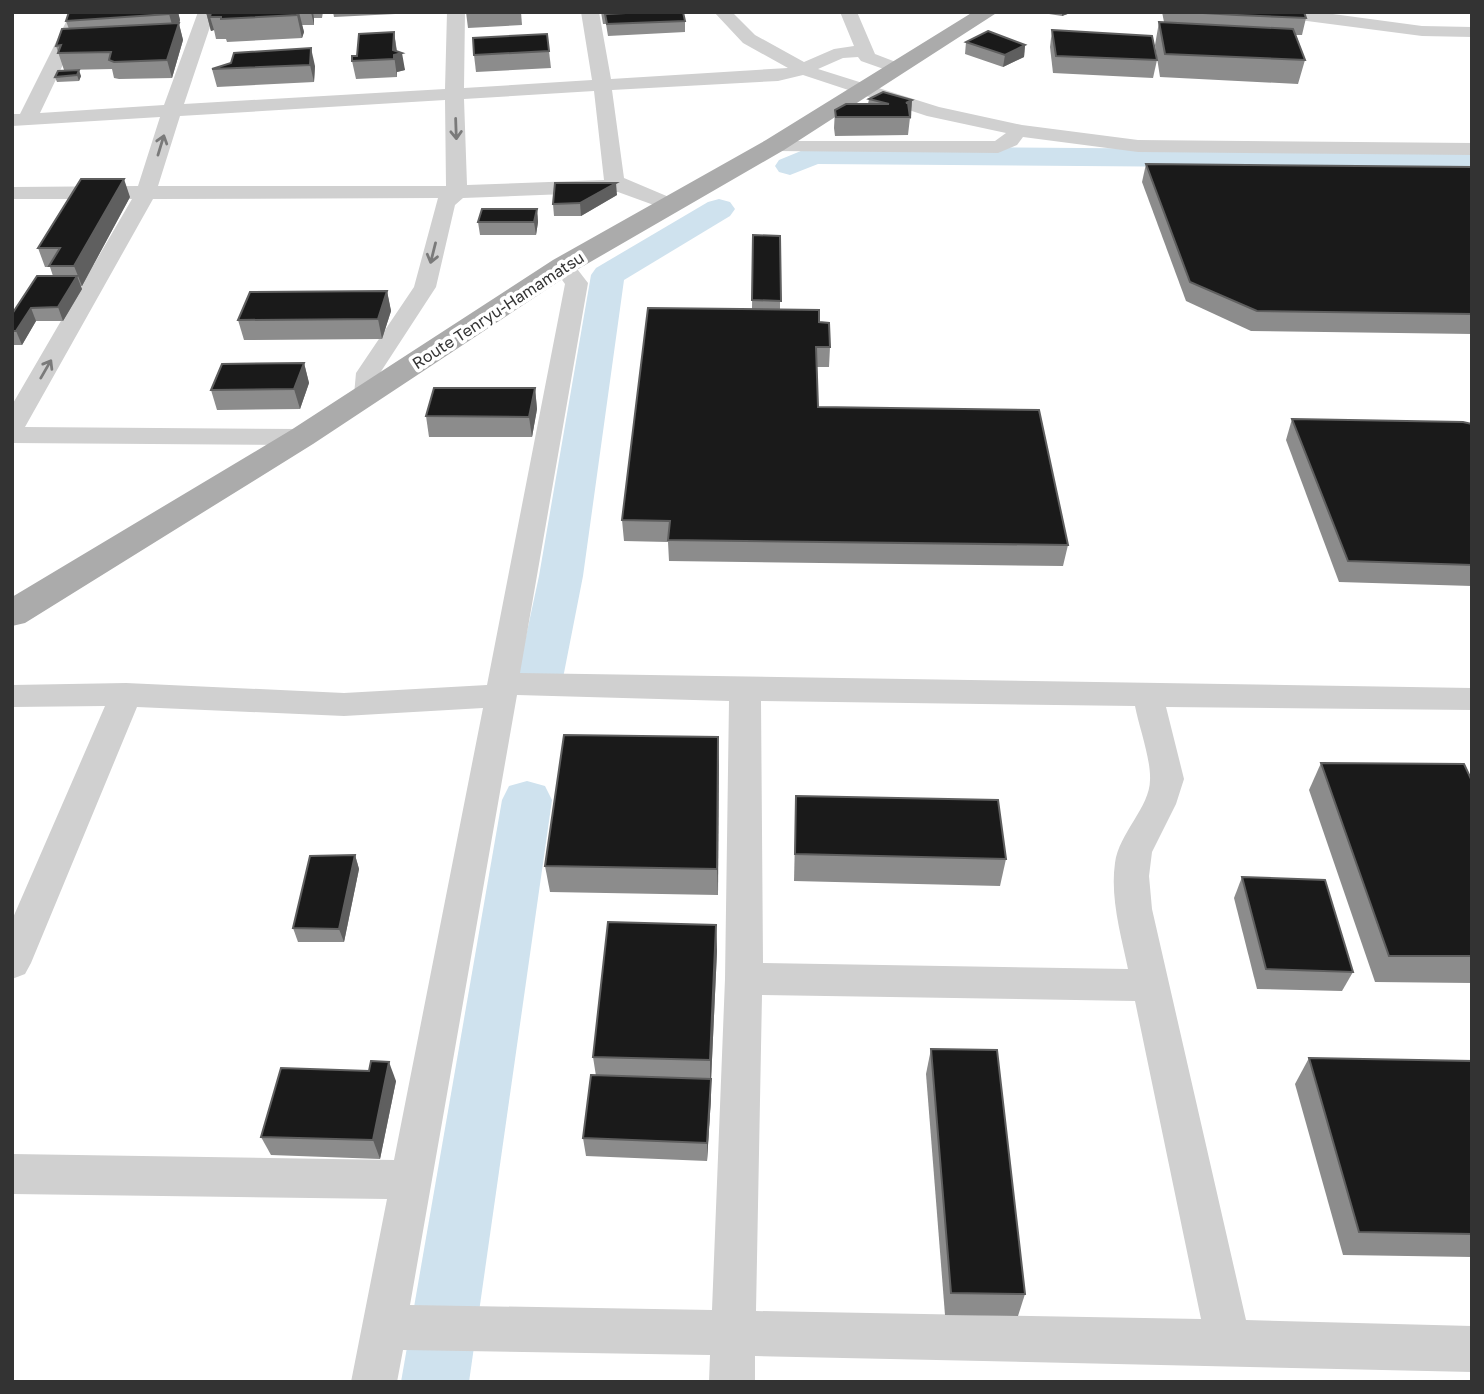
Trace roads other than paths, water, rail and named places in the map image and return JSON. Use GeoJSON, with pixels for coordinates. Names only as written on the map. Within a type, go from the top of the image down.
{"type":"FeatureCollection","features":[{"type":"Feature","properties":{"kind":"main road","name":"Route Tenryu-Hamamatsu"},"geometry":{"type":"LineString","coordinates":[[12,614],[302,437],[563,266],[775,145],[988,12]]}},
{"type":"Feature","properties":{"kind":"street"},"geometry":{"type":"LineString","coordinates":[[20,119],[80,12]]}},
{"type":"Feature","properties":{"kind":"street"},"geometry":{"type":"LineString","coordinates":[[12,428],[146,193],[207,12]]}},
{"type":"Feature","properties":{"kind":"street"},"geometry":{"type":"LineString","coordinates":[[367,395],[368,373],[425,287],[446,203],[457,192],[454,94],[456,12]]}},
{"type":"Feature","properties":{"kind":"street"},"geometry":{"type":"LineString","coordinates":[[590,12],[614,180],[621,186],[669,204]]}},
{"type":"Feature","properties":{"kind":"street"},"geometry":{"type":"LineString","coordinates":[[722,12],[749,39],[802,68],[861,90],[955,118],[1018,130],[1138,146],[1472,149]]}},
{"type":"Feature","properties":{"kind":"street"},"geometry":{"type":"LineString","coordinates":[[848,12],[864,51],[874,62],[895,68]]}},
{"type":"Feature","properties":{"kind":"street"},"geometry":{"type":"LineString","coordinates":[[1306,12],[1307,16],[1403,29],[1471,33]]}},
{"type":"Feature","properties":{"kind":"street"},"geometry":{"type":"LineString","coordinates":[[1454,12],[1471,33]]}},
{"type":"Feature","properties":{"kind":"street"},"geometry":{"type":"LineString","coordinates":[[20,119],[778,75],[840,53],[864,51]]}},
{"type":"Feature","properties":{"kind":"street"},"geometry":{"type":"LineString","coordinates":[[775,145],[998,147],[1010,141],[1018,130]]}},
{"type":"Feature","properties":{"kind":"street"},"geometry":{"type":"LineString","coordinates":[[12,193],[457,192],[621,186]]}},
{"type":"Feature","properties":{"kind":"street"},"geometry":{"type":"LineString","coordinates":[[374,1382],[577,283],[563,266]]}},
{"type":"Feature","properties":{"kind":"street"},"geometry":{"type":"LineString","coordinates":[[12,435],[302,437]]}},
{"type":"Feature","properties":{"kind":"street"},"geometry":{"type":"LineString","coordinates":[[12,696],[71,692],[380,705],[502,689],[562,685],[745,690],[1472,699]]}},
{"type":"Feature","properties":{"kind":"street"},"geometry":{"type":"LineString","coordinates":[[732,1382],[744,979],[745,690]]}},
{"type":"Feature","properties":{"kind":"street"},"geometry":{"type":"LineString","coordinates":[[12,963],[126,694]]}},
{"type":"Feature","properties":{"kind":"street"},"geometry":{"type":"LineString","coordinates":[[1147,695],[1167,779],[1166,790],[1136,846],[1131,870],[1134,909],[1148,985],[1227,1342]]}},
{"type":"Feature","properties":{"kind":"street"},"geometry":{"type":"LineString","coordinates":[[744,979],[1148,985]]}},
{"type":"Feature","properties":{"kind":"street"},"geometry":{"type":"LineString","coordinates":[[12,1174],[411,1180]]}},
{"type":"Feature","properties":{"kind":"street"},"geometry":{"type":"LineString","coordinates":[[384,1327],[1472,1349]]}},
{"type":"Feature","properties":{"kind":"waterway"},"geometry":{"type":"LineString","coordinates":[[790,166],[813,155],[1472,160]]}},
{"type":"Feature","properties":{"kind":"waterway"},"geometry":{"type":"LineString","coordinates":[[540,678],[561,576],[608,275],[719,209]]}},
{"type":"Feature","properties":{"kind":"waterway"},"geometry":{"type":"LineString","coordinates":[[435,1382],[527,800]]}}]}
